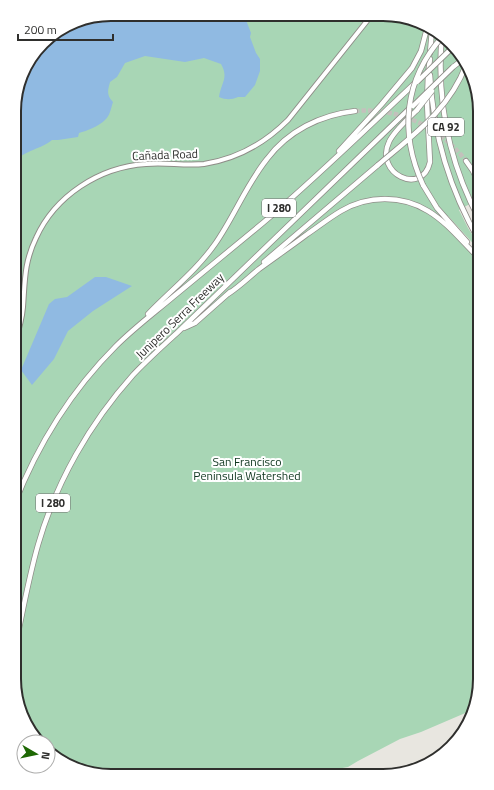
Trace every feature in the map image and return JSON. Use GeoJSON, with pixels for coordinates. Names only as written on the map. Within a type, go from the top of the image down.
{"type":"FeatureCollection","features":[{"type":"Feature","properties":{"kind":"highway"},"geometry":{"type":"LineString","coordinates":[[326,167],[352,136],[379,108],[412,68],[421,51],[426,32]]}},
{"type":"Feature","properties":{"kind":"highway","name":"CA 92"},"geometry":{"type":"LineString","coordinates":[[432,36],[430,59],[431,84],[437,132],[448,172],[459,201],[473,228]]}},
{"type":"Feature","properties":{"kind":"highway"},"geometry":{"type":"LineString","coordinates":[[438,40],[421,68],[414,87],[409,108],[408,128],[410,147],[414,164],[423,185],[437,208],[473,250]]}},
{"type":"Feature","properties":{"kind":"highway","name":"CA 92"},"geometry":{"type":"LineString","coordinates":[[441,43],[440,62],[441,83],[447,131],[460,177],[473,206]]}},
{"type":"Feature","properties":{"kind":"highway","name":"Junipero Serra Freeway"},"geometry":{"type":"LineString","coordinates":[[21,488],[32,462],[62,412],[96,367],[115,347],[135,328],[275,213],[450,50]]}},
{"type":"Feature","properties":{"kind":"highway"},"geometry":{"type":"LineString","coordinates":[[415,108],[393,135],[387,148],[387,160],[391,168],[398,176],[405,179],[420,177],[430,164],[431,155],[427,103],[430,59]]}},
{"type":"Feature","properties":{"kind":"highway","name":"Junipero Serra Freeway"},"geometry":{"type":"LineString","coordinates":[[21,620],[38,544],[54,499],[64,477],[84,441],[116,395],[143,364],[415,108],[437,83],[459,63]]}},
{"type":"Feature","properties":{"kind":"highway"},"geometry":{"type":"LineString","coordinates":[[179,331],[195,323],[436,113],[454,90],[463,71]]}},
{"type":"Feature","properties":{"kind":"highway"},"geometry":{"type":"LineString","coordinates":[[135,328],[208,253],[222,234],[258,172],[276,148],[292,134],[311,123],[331,115],[355,111]]}},
{"type":"Feature","properties":{"kind":"highway"},"geometry":{"type":"LineString","coordinates":[[466,161],[473,171]]}},
{"type":"Feature","properties":{"kind":"highway"},"geometry":{"type":"LineString","coordinates":[[228,294],[265,265],[333,216],[353,205],[372,200],[399,200],[426,210],[435,216],[473,251]]}},
{"type":"Feature","properties":{"kind":"main road","name":"Cañada Road"},"geometry":{"type":"LineString","coordinates":[[21,319],[25,272],[31,250],[41,228],[55,208],[72,192],[92,179],[126,166],[156,163],[185,165],[208,163],[232,157],[259,144],[288,120],[367,21]]}},
{"type":"Feature","properties":{"kind":"green space","name":"San Francisco Peninsula Watershed"},"geometry":{"type":"Polygon","coordinates":[[[111,21],[383,21],[406,24],[428,33],[447,47],[461,66],[468,82],[473,111],[473,202],[459,210],[473,236],[473,243],[448,216],[441,220],[473,252],[473,685],[466,713],[421,732],[400,739],[348,767],[337,769],[111,769],[88,766],[66,757],[56,750],[56,734],[40,734],[33,724],[26,708],[21,679],[21,111],[24,88],[33,66],[47,47],[66,33],[88,24],[111,21]]]}},
{"type":"Feature","properties":{"kind":"water"},"geometry":{"type":"Polygon","coordinates":[[[111,21],[246,21],[251,33],[250,37],[260,59],[260,71],[255,85],[245,97],[224,99],[219,97],[224,80],[224,73],[221,64],[204,58],[185,62],[145,56],[125,63],[117,77],[110,82],[108,95],[113,102],[107,118],[93,128],[79,133],[78,137],[52,140],[21,156],[21,111],[26,82],[33,66],[47,47],[66,33],[88,24],[111,21]]]}},
{"type":"Feature","properties":{"kind":"water"},"geometry":{"type":"Polygon","coordinates":[[[95,277],[106,277],[132,286],[93,311],[68,331],[54,359],[32,385],[21,370],[49,304],[55,299],[67,297],[95,277]]]}},
{"type":"Feature","properties":{"kind":"tunnel"},"geometry":{"type":"LineString","coordinates":[[355,111],[387,112],[417,122],[444,138],[466,161]]}}]}
